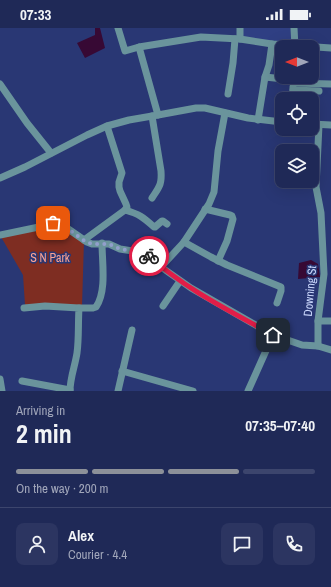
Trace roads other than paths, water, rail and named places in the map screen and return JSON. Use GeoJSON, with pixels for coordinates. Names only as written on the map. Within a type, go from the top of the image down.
{"type":"FeatureCollection","features":[{"type":"Feature","properties":{"kind":"street"},"geometry":{"type":"LineString","coordinates":[[118,28],[125,51],[139,47],[201,37],[237,39],[275,44]]}},
{"type":"Feature","properties":{"kind":"street"},"geometry":{"type":"LineString","coordinates":[[228,94],[240,28]]}},
{"type":"Feature","properties":{"kind":"street"},"geometry":{"type":"LineString","coordinates":[[294,28],[295,40]]}},
{"type":"Feature","properties":{"kind":"street"},"geometry":{"type":"LineString","coordinates":[[258,120],[272,44]]}},
{"type":"Feature","properties":{"kind":"street"},"geometry":{"type":"LineString","coordinates":[[139,47],[155,115],[162,171],[160,185],[152,198]]}},
{"type":"Feature","properties":{"kind":"street"},"geometry":{"type":"LineString","coordinates":[[319,47],[331,48]]}},
{"type":"Feature","properties":{"kind":"street"},"geometry":{"type":"LineString","coordinates":[[265,77],[275,79]]}},
{"type":"Feature","properties":{"kind":"street"},"geometry":{"type":"LineString","coordinates":[[0,84],[27,123],[51,153]]}},
{"type":"Feature","properties":{"kind":"street"},"geometry":{"type":"LineString","coordinates":[[296,84],[319,91]]}},
{"type":"Feature","properties":{"kind":"street"},"geometry":{"type":"LineString","coordinates":[[319,84],[331,84]]}},
{"type":"Feature","properties":{"kind":"street"},"geometry":{"type":"LineString","coordinates":[[0,178],[25,167],[87,135],[107,126],[128,120],[196,108],[205,108],[258,120],[275,121]]}},
{"type":"Feature","properties":{"kind":"street"},"geometry":{"type":"LineString","coordinates":[[161,267],[184,242],[209,204],[214,192],[218,151],[226,113]]}},
{"type":"Feature","properties":{"kind":"street"},"geometry":{"type":"LineString","coordinates":[[319,124],[331,125]]}},
{"type":"Feature","properties":{"kind":"street"},"geometry":{"type":"LineString","coordinates":[[84,240],[125,210],[126,207],[119,187],[122,173],[107,126]]}},
{"type":"Feature","properties":{"kind":"street","name":"Downing St"},"geometry":{"type":"LineString","coordinates":[[316,136],[316,187],[321,213],[324,274],[318,321],[318,346]]}},
{"type":"Feature","properties":{"kind":"street"},"geometry":{"type":"LineString","coordinates":[[205,209],[230,215],[233,219],[227,241],[218,261]]}},
{"type":"Feature","properties":{"kind":"street"},"geometry":{"type":"LineString","coordinates":[[125,210],[137,213],[154,227],[162,221],[167,224]]}},
{"type":"Feature","properties":{"kind":"street"},"geometry":{"type":"LineString","coordinates":[[0,235],[58,223],[86,242],[92,244],[109,244],[120,249],[145,253],[161,267],[207,299],[273,335],[302,345],[318,346],[331,350]]}},
{"type":"Feature","properties":{"kind":"street"},"geometry":{"type":"LineString","coordinates":[[184,242],[218,261],[281,287],[277,303]]}},
{"type":"Feature","properties":{"kind":"street"},"geometry":{"type":"LineString","coordinates":[[24,308],[45,306],[79,308],[96,307],[101,300],[103,287],[102,243]]}},
{"type":"Feature","properties":{"kind":"street"},"geometry":{"type":"LineString","coordinates":[[163,306],[180,281]]}},
{"type":"Feature","properties":{"kind":"street"},"geometry":{"type":"LineString","coordinates":[[22,381],[70,390],[78,351],[79,308]]}},
{"type":"Feature","properties":{"kind":"street"},"geometry":{"type":"LineString","coordinates":[[318,321],[331,322]]}},
{"type":"Feature","properties":{"kind":"street"},"geometry":{"type":"LineString","coordinates":[[118,391],[132,330]]}},
{"type":"Feature","properties":{"kind":"street"},"geometry":{"type":"LineString","coordinates":[[248,391],[273,335]]}},
{"type":"Feature","properties":{"kind":"street"},"geometry":{"type":"LineString","coordinates":[[122,371],[173,388],[193,391]]}},
{"type":"Feature","properties":{"kind":"street"},"geometry":{"type":"LineString","coordinates":[[0,379],[2,391]]}},
{"type":"Feature","properties":{"kind":"park label","name":"S N Park"},"geometry":{"type":"Point","coordinates":[50,258]}}]}
